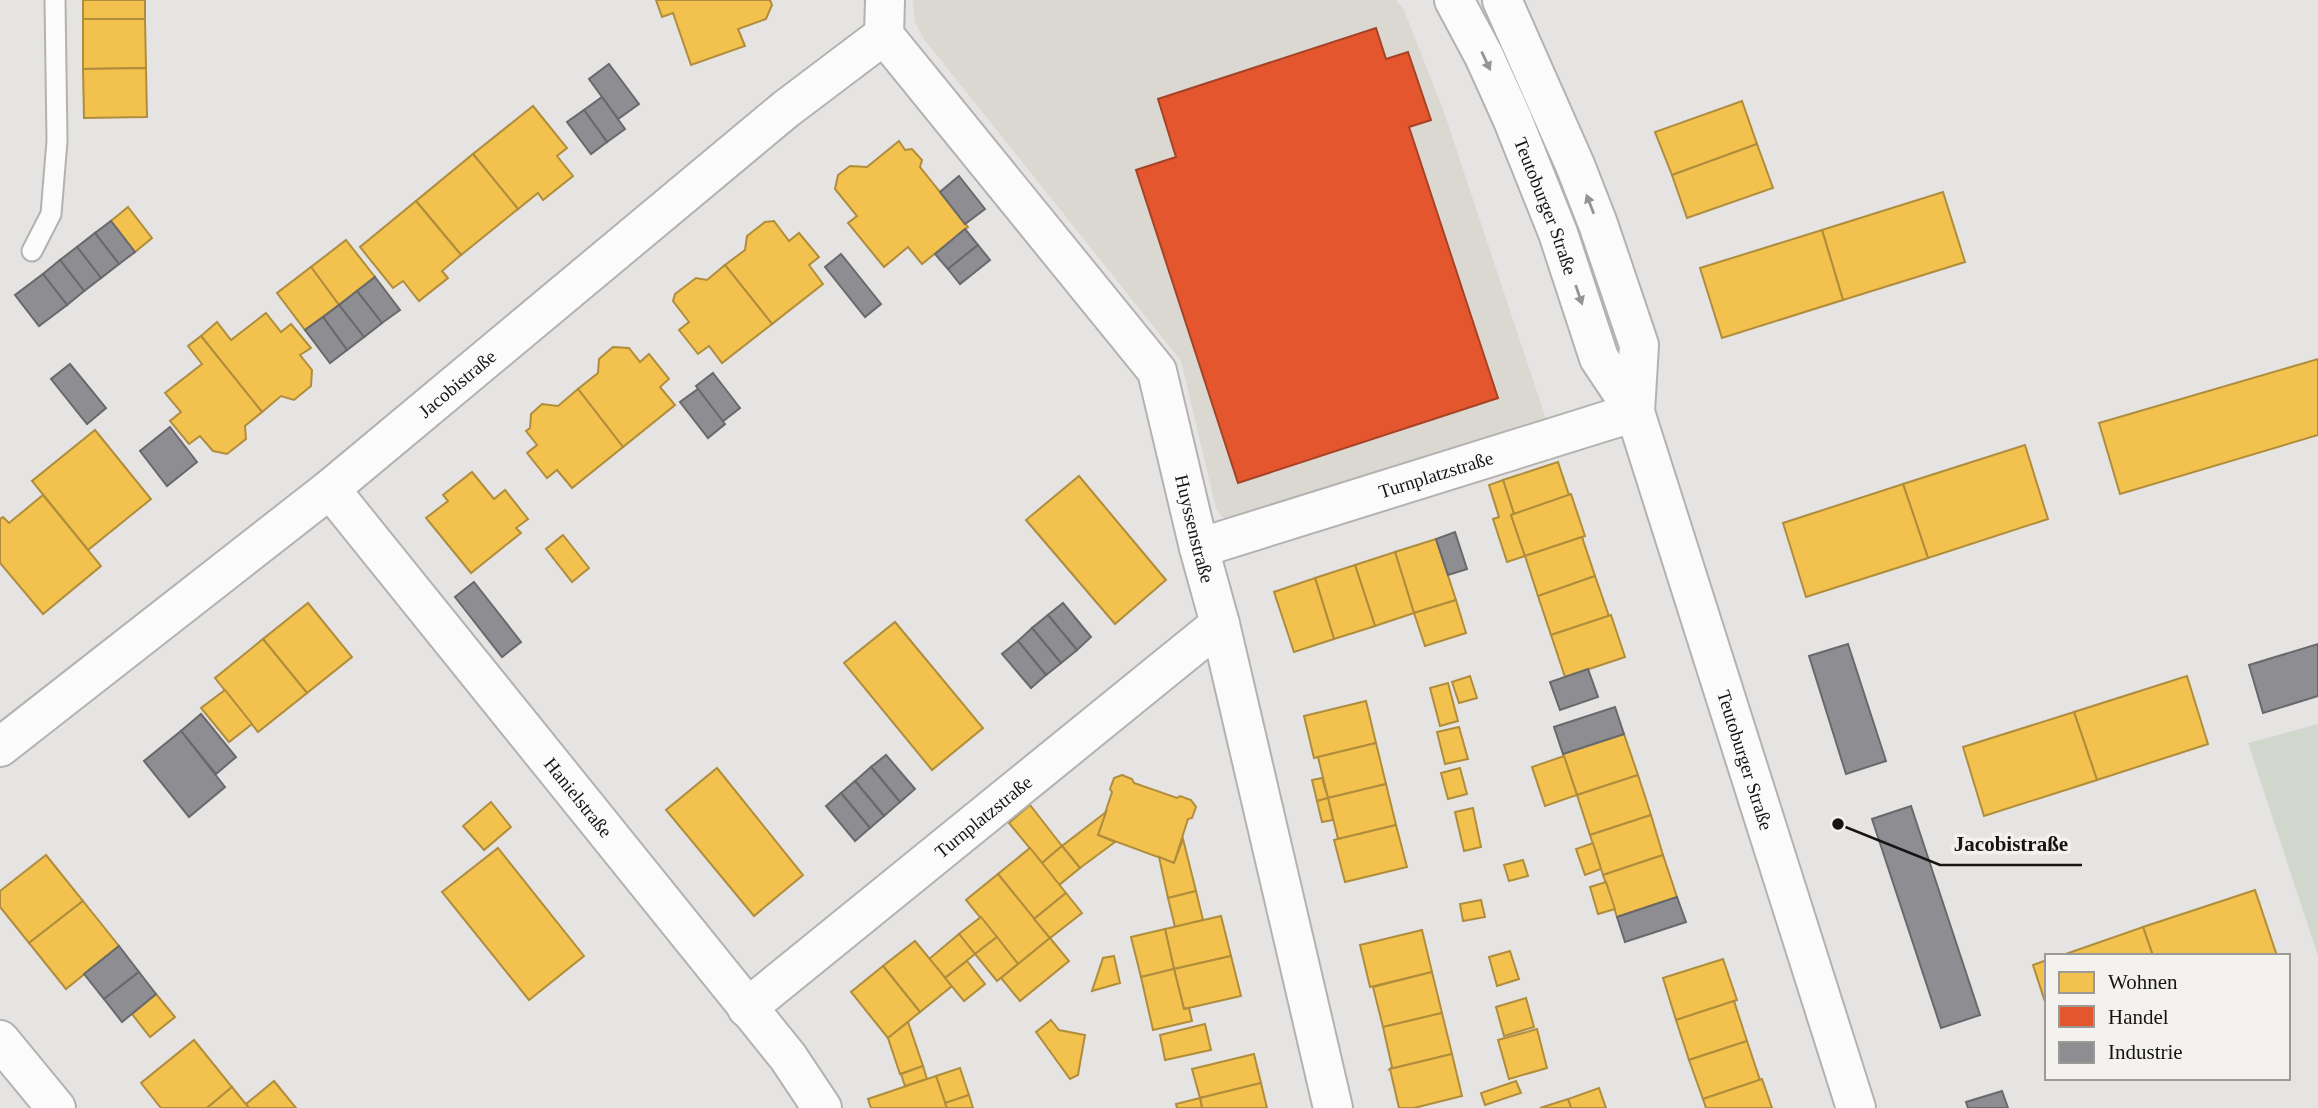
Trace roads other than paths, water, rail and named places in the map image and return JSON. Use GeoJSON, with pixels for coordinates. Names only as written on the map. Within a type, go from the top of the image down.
{"type":"FeatureCollection","features":[{"type":"Feature","properties":{"kind":"street","name":"Teutoburger Straße"},"geometry":{"type":"LineString","coordinates":[[1454,0],[1484,56],[1512,118],[1558,233],[1599,358],[1635,411],[1856,1108]]}},
{"type":"Feature","properties":{"kind":"street","name":"Teutoburger Straße"},"geometry":{"type":"LineString","coordinates":[[1502,0],[1575,165],[1639,345],[1635,411]]}},
{"type":"Feature","properties":{"kind":"street","name":"Jacobistraße"},"geometry":{"type":"LineString","coordinates":[[0,747],[330,489],[786,109],[885,18]]}},
{"type":"Feature","properties":{"kind":"street","name":"Huyssenstraße"},"geometry":{"type":"LineString","coordinates":[[885,18],[1157,372],[1220,624],[1334,1108]]}},
{"type":"Feature","properties":{"kind":"street","name":"Turnplatzstraße"},"geometry":{"type":"LineString","coordinates":[[1199,548],[1635,411]]}},
{"type":"Feature","properties":{"kind":"street","name":"Hanielstraße"},"geometry":{"type":"LineString","coordinates":[[330,489],[788,1057],[822,1108]]}},
{"type":"Feature","properties":{"kind":"street","name":"Turnplatzstraße"},"geometry":{"type":"LineString","coordinates":[[747,1008],[1220,624]]}},
{"type":"Feature","properties":{"kind":"street"},"geometry":{"type":"LineString","coordinates":[[0,1040],[56,1108]]}},
{"type":"Feature","properties":{"kind":"lane"},"geometry":{"type":"LineString","coordinates":[[32,251],[51,214],[57,141],[55,0]]}},
{"type":"Feature","properties":{"kind":"place","name":"Jacobistraße"},"geometry":{"type":"Point","coordinates":[1838,824]}}]}
